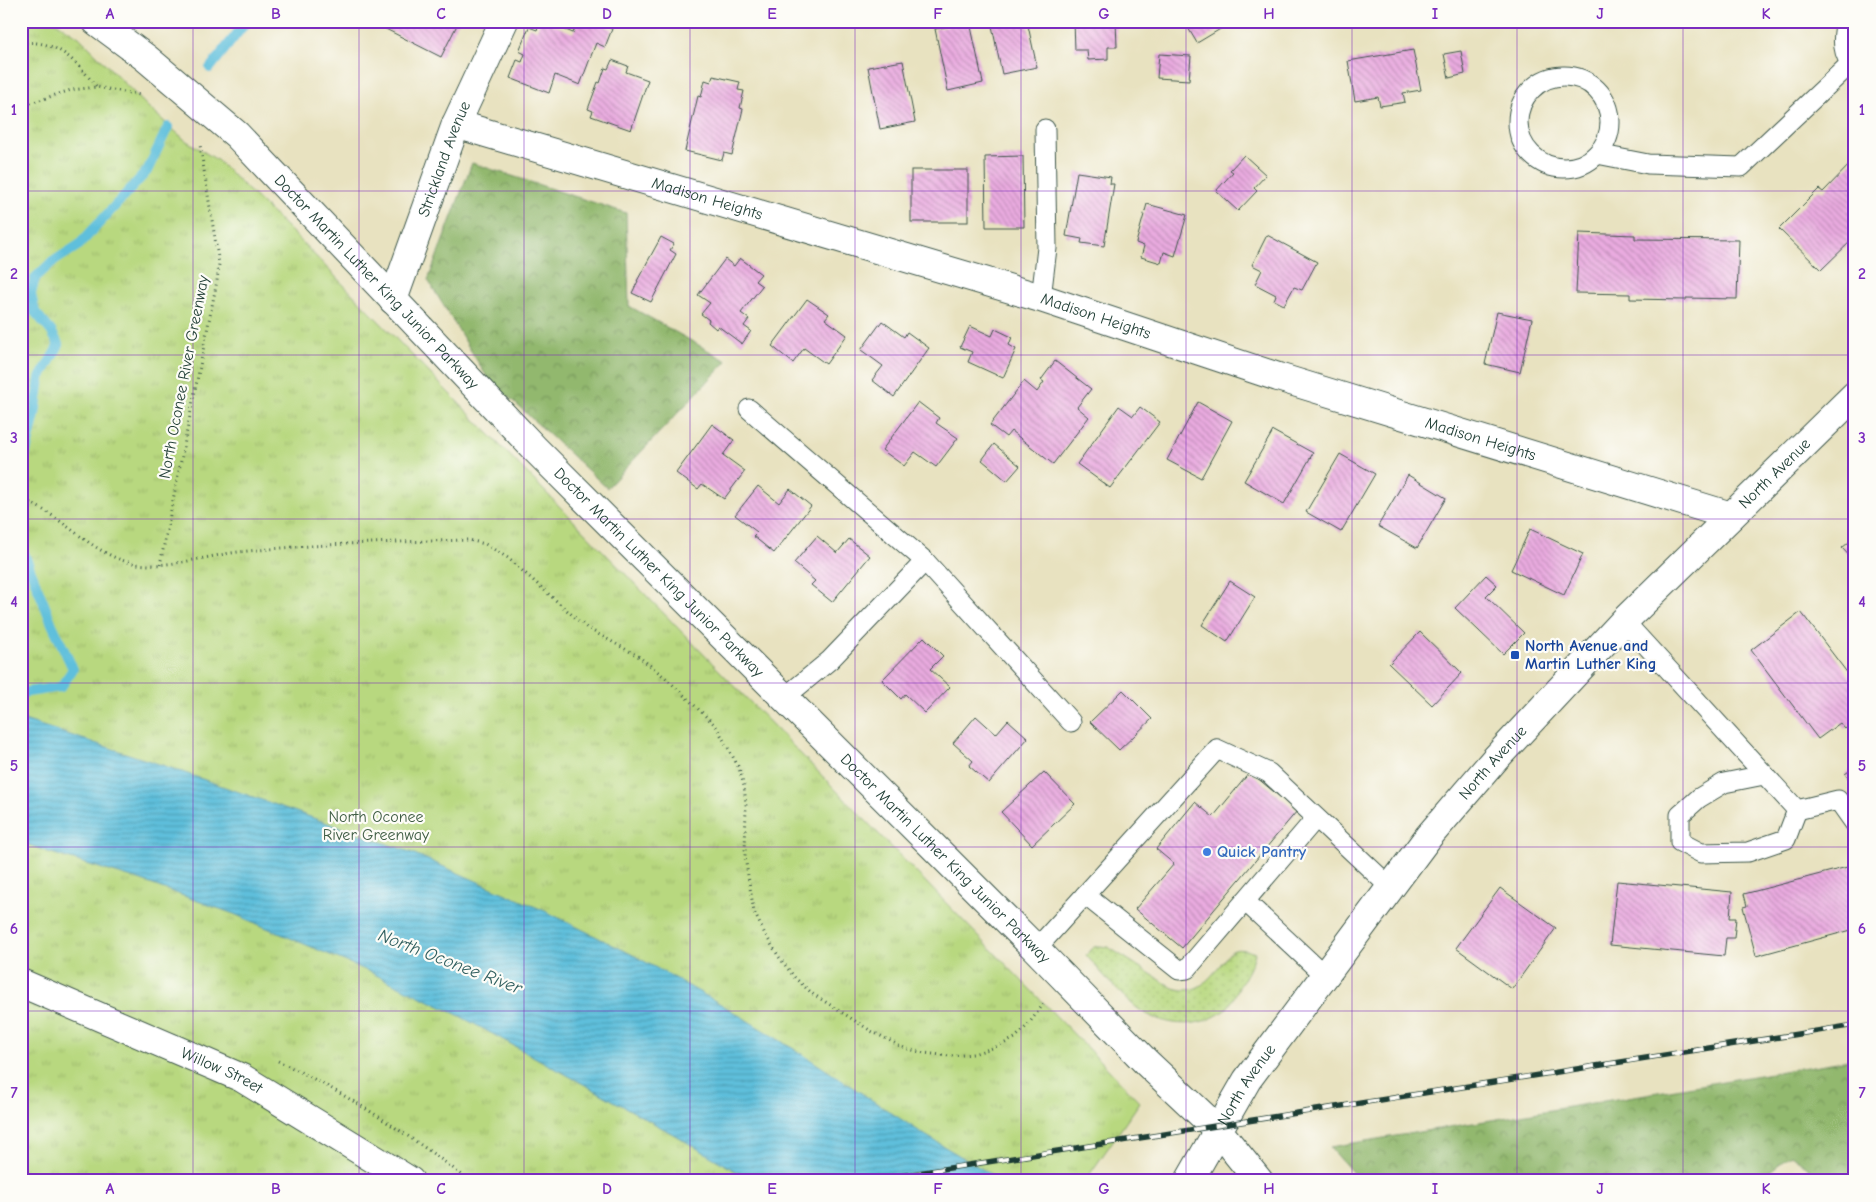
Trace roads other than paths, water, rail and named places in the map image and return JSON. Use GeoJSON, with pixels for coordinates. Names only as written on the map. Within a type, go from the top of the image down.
{"type":"FeatureCollection","features":[{"type":"Feature","properties":{"kind":"main road","name":"Doctor Martin Luther King Junior Parkway"},"geometry":{"type":"LineString","coordinates":[[96,21],[146,58],[237,135],[534,448],[1036,949],[1147,1063],[1218,1129],[1259,1181]]}},
{"type":"Feature","properties":{"kind":"main road","name":"Strickland Avenue"},"geometry":{"type":"LineString","coordinates":[[393,300],[456,124],[504,21]]}},
{"type":"Feature","properties":{"kind":"main road","name":"Madison Heights"},"geometry":{"type":"LineString","coordinates":[[456,124],[1041,298],[1278,377],[1731,516]]}},
{"type":"Feature","properties":{"kind":"main road","name":"North Avenue"},"geometry":{"type":"LineString","coordinates":[[1189,1181],[1247,1080],[1429,836],[1496,758],[1624,621],[1853,400]]}},
{"type":"Feature","properties":{"kind":"main road","name":"Willow Street"},"geometry":{"type":"LineString","coordinates":[[21,983],[242,1078],[410,1181]]}},
{"type":"Feature","properties":{"kind":"lane"},"geometry":{"type":"LineString","coordinates":[[1597,154],[1606,142],[1610,128],[1610,114],[1605,99],[1596,88],[1584,79],[1569,75],[1554,76],[1540,81],[1528,92],[1520,105],[1517,121],[1520,136],[1527,150],[1539,161],[1553,167],[1569,168],[1584,164],[1597,154],[1648,164],[1741,167],[1852,66],[1844,50],[1842,35],[1846,21]]}},
{"type":"Feature","properties":{"kind":"lane"},"geometry":{"type":"LineString","coordinates":[[1041,298],[1046,248],[1045,129]]}},
{"type":"Feature","properties":{"kind":"lane"},"geometry":{"type":"LineString","coordinates":[[749,409],[925,561],[1071,722]]}},
{"type":"Feature","properties":{"kind":"lane"},"geometry":{"type":"LineString","coordinates":[[784,698],[830,660],[925,561]]}},
{"type":"Feature","properties":{"kind":"lane"},"geometry":{"type":"LineString","coordinates":[[1624,621],[1797,810]]}},
{"type":"Feature","properties":{"kind":"lane"},"geometry":{"type":"LineString","coordinates":[[1036,949],[1217,749],[1269,773],[1391,888]]}},
{"type":"Feature","properties":{"kind":"lane"},"geometry":{"type":"LineString","coordinates":[[1764,775],[1724,783],[1699,798],[1680,815],[1680,842],[1701,853],[1748,852],[1786,839],[1797,810]]}},
{"type":"Feature","properties":{"kind":"lane"},"geometry":{"type":"LineString","coordinates":[[1797,810],[1838,800],[1855,824]]}},
{"type":"Feature","properties":{"kind":"lane"},"geometry":{"type":"LineString","coordinates":[[1085,895],[1179,970],[1187,969],[1316,818]]}},
{"type":"Feature","properties":{"kind":"lane"},"geometry":{"type":"LineString","coordinates":[[1245,901],[1324,976]]}},
{"type":"Feature","properties":{"kind":"water","name":"North Oconee River"},"geometry":{"type":"Polygon","coordinates":[[[21,719],[162,765],[410,852],[545,911],[633,955],[719,1003],[802,1054],[925,1135],[1002,1181],[752,1181],[673,1134],[458,1015],[370,972],[234,914],[142,881],[21,842],[21,719]]]}},
{"type":"Feature","properties":{"kind":"waterway"},"geometry":{"type":"LineString","coordinates":[[210,68],[247,21]]}},
{"type":"Feature","properties":{"kind":"waterway"},"geometry":{"type":"LineString","coordinates":[[21,472],[35,415],[40,378],[59,345],[51,331],[35,312],[31,294],[35,278],[51,263],[79,245],[147,171],[168,127]]}},
{"type":"Feature","properties":{"kind":"waterway"},"geometry":{"type":"LineString","coordinates":[[21,546],[52,624],[73,669],[61,687],[21,693]]}},
{"type":"Feature","properties":{"kind":"railway"},"geometry":{"type":"LineString","coordinates":[[867,1181],[1855,1025]]}},
{"type":"Feature","properties":{"kind":"place","name":"North Avenue and Martin Luther King"},"geometry":{"type":"Point","coordinates":[1515,655]}},
{"type":"Feature","properties":{"kind":"place","name":"Quick Pantry"},"geometry":{"type":"Point","coordinates":[1207,852]}},
{"type":"Feature","properties":{"kind":"park label","name":"North Oconee River Greenway"},"geometry":{"type":"Point","coordinates":[376,826]}}]}
